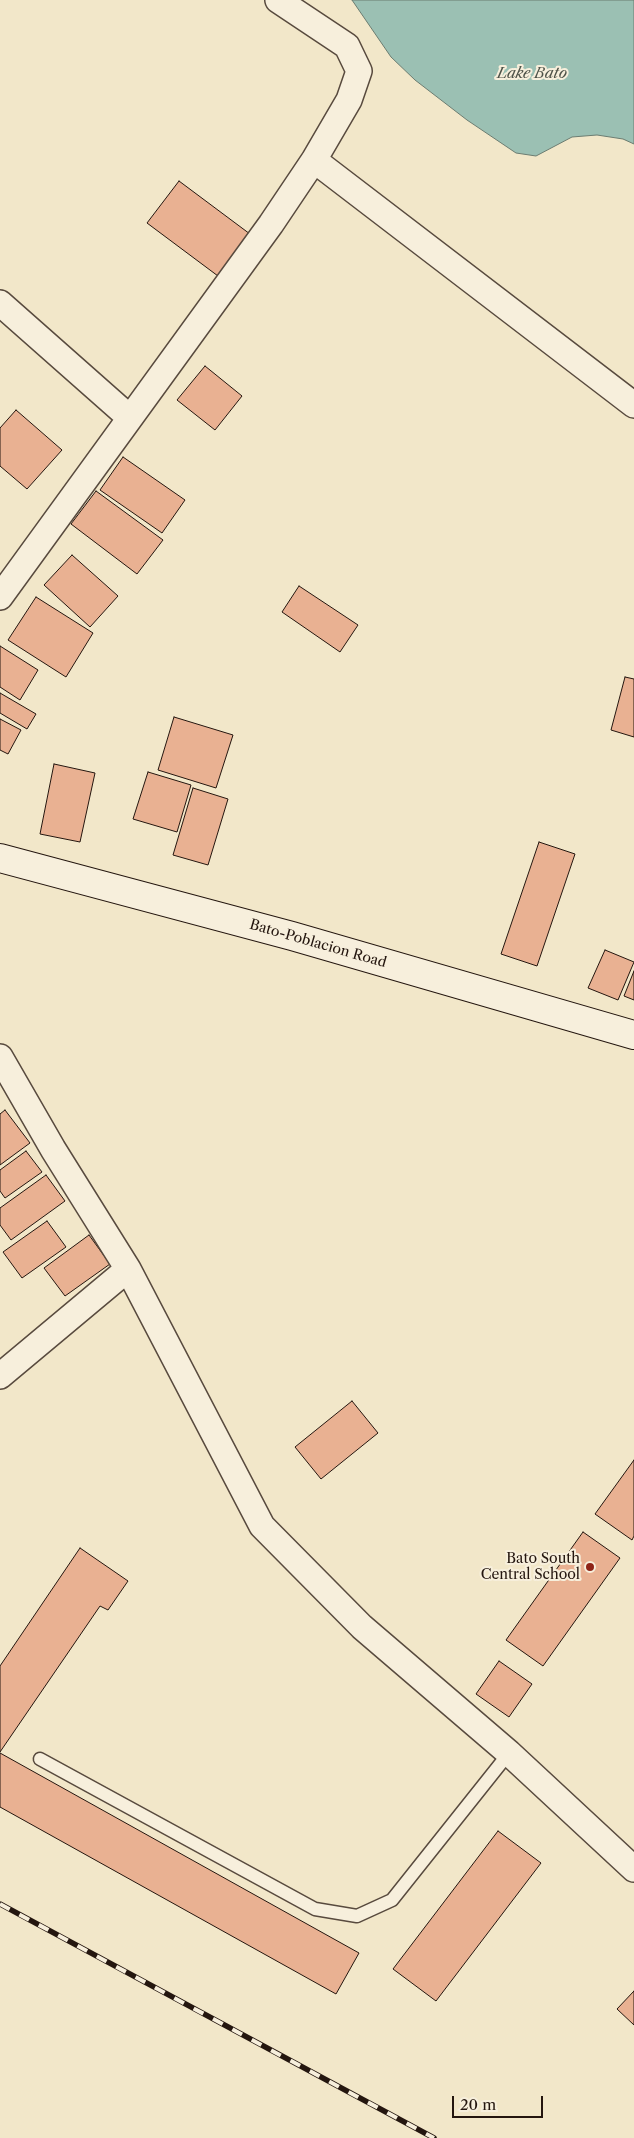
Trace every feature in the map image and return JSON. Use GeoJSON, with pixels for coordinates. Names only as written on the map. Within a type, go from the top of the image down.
{"type":"FeatureCollection","features":[{"type":"Feature","properties":{"kind":"street"},"geometry":{"type":"LineString","coordinates":[[0,597],[271,224],[314,160],[349,100],[359,70],[347,46],[278,0]]}},
{"type":"Feature","properties":{"kind":"street"},"geometry":{"type":"LineString","coordinates":[[314,160],[634,405]]}},
{"type":"Feature","properties":{"kind":"street"},"geometry":{"type":"LineString","coordinates":[[0,303],[130,418]]}},
{"type":"Feature","properties":{"kind":"street","name":"Bato-Poblacion Road"},"geometry":{"type":"LineString","coordinates":[[0,858],[292,936],[634,1035]]}},
{"type":"Feature","properties":{"kind":"street"},"geometry":{"type":"LineString","coordinates":[[0,1057],[53,1149],[128,1269],[262,1526],[362,1627],[509,1753],[634,1869]]}},
{"type":"Feature","properties":{"kind":"street"},"geometry":{"type":"LineString","coordinates":[[0,1376],[128,1269]]}},
{"type":"Feature","properties":{"kind":"lane"},"geometry":{"type":"LineString","coordinates":[[40,1759],[315,1909],[357,1916],[392,1900],[509,1753]]}},
{"type":"Feature","properties":{"kind":"water","name":"Lake Bato"},"geometry":{"type":"Polygon","coordinates":[[[352,0],[634,0],[634,144],[623,139],[597,135],[572,137],[536,156],[516,153],[467,120],[415,80],[391,57],[352,0]]]}},
{"type":"Feature","properties":{"kind":"building"},"geometry":{"type":"Polygon","coordinates":[[[179,181],[254,237],[222,279],[147,223],[179,181]]]}},
{"type":"Feature","properties":{"kind":"building"},"geometry":{"type":"Polygon","coordinates":[[[205,366],[242,396],[215,430],[177,400],[205,366]]]}},
{"type":"Feature","properties":{"kind":"building"},"geometry":{"type":"Polygon","coordinates":[[[16,410],[62,450],[27,489],[0,466],[0,428],[16,410]]]}},
{"type":"Feature","properties":{"kind":"building"},"geometry":{"type":"Polygon","coordinates":[[[123,457],[185,500],[162,533],[100,490],[123,457]]]}},
{"type":"Feature","properties":{"kind":"building"},"geometry":{"type":"Polygon","coordinates":[[[96,491],[163,540],[137,574],[71,524],[96,491]]]}},
{"type":"Feature","properties":{"kind":"building"},"geometry":{"type":"Polygon","coordinates":[[[72,555],[118,596],[90,627],[44,585],[72,555]]]}},
{"type":"Feature","properties":{"kind":"building"},"geometry":{"type":"Polygon","coordinates":[[[299,586],[358,625],[340,652],[282,612],[299,586]]]}},
{"type":"Feature","properties":{"kind":"building"},"geometry":{"type":"Polygon","coordinates":[[[36,597],[93,633],[66,677],[8,640],[36,597]]]}},
{"type":"Feature","properties":{"kind":"building"},"geometry":{"type":"Polygon","coordinates":[[[0,646],[38,670],[20,700],[0,687],[0,646]]]}},
{"type":"Feature","properties":{"kind":"building"},"geometry":{"type":"Polygon","coordinates":[[[625,677],[634,679],[634,737],[611,730],[625,677]]]}},
{"type":"Feature","properties":{"kind":"building"},"geometry":{"type":"Polygon","coordinates":[[[0,693],[36,714],[27,729],[0,713],[0,693]]]}},
{"type":"Feature","properties":{"kind":"building"},"geometry":{"type":"Polygon","coordinates":[[[174,717],[233,735],[216,788],[158,770],[174,717]]]}},
{"type":"Feature","properties":{"kind":"building"},"geometry":{"type":"Polygon","coordinates":[[[0,719],[21,730],[8,754],[0,750],[0,719]]]}},
{"type":"Feature","properties":{"kind":"building"},"geometry":{"type":"Polygon","coordinates":[[[54,764],[95,773],[80,842],[40,834],[54,764]]]}},
{"type":"Feature","properties":{"kind":"building"},"geometry":{"type":"Polygon","coordinates":[[[148,772],[191,785],[177,832],[133,819],[148,772]]]}},
{"type":"Feature","properties":{"kind":"building"},"geometry":{"type":"Polygon","coordinates":[[[193,788],[228,799],[208,865],[173,855],[193,788]]]}},
{"type":"Feature","properties":{"kind":"building"},"geometry":{"type":"Polygon","coordinates":[[[539,842],[575,854],[537,966],[501,954],[539,842]]]}},
{"type":"Feature","properties":{"kind":"building"},"geometry":{"type":"Polygon","coordinates":[[[605,950],[634,962],[618,1000],[588,988],[605,950]]]}},
{"type":"Feature","properties":{"kind":"building"},"geometry":{"type":"Polygon","coordinates":[[[634,971],[634,1000],[624,996],[634,971]]]}},
{"type":"Feature","properties":{"kind":"building"},"geometry":{"type":"Polygon","coordinates":[[[5,1110],[30,1143],[0,1165],[0,1114],[5,1110]]]}},
{"type":"Feature","properties":{"kind":"building"},"geometry":{"type":"Polygon","coordinates":[[[26,1151],[42,1172],[5,1198],[0,1191],[0,1170],[26,1151]]]}},
{"type":"Feature","properties":{"kind":"building"},"geometry":{"type":"Polygon","coordinates":[[[46,1175],[65,1201],[11,1240],[0,1225],[0,1208],[46,1175]]]}},
{"type":"Feature","properties":{"kind":"building"},"geometry":{"type":"Polygon","coordinates":[[[47,1221],[66,1247],[22,1278],[3,1252],[47,1221]]]}},
{"type":"Feature","properties":{"kind":"building"},"geometry":{"type":"Polygon","coordinates":[[[89,1235],[110,1264],[65,1296],[44,1268],[89,1235]]]}},
{"type":"Feature","properties":{"kind":"building"},"geometry":{"type":"Polygon","coordinates":[[[352,1401],[378,1433],[321,1479],[295,1447],[352,1401]]]}},
{"type":"Feature","properties":{"kind":"building"},"geometry":{"type":"Polygon","coordinates":[[[634,1460],[634,1536],[632,1540],[595,1514],[634,1460]]]}},
{"type":"Feature","properties":{"kind":"building"},"geometry":{"type":"Polygon","coordinates":[[[583,1532],[620,1558],[543,1666],[506,1640],[583,1532]]]}},
{"type":"Feature","properties":{"kind":"building"},"geometry":{"type":"Polygon","coordinates":[[[80,1548],[128,1581],[108,1610],[100,1606],[0,1752],[0,1666],[80,1548]]]}},
{"type":"Feature","properties":{"kind":"building"},"geometry":{"type":"Polygon","coordinates":[[[499,1661],[532,1684],[509,1717],[476,1694],[499,1661]]]}},
{"type":"Feature","properties":{"kind":"building"},"geometry":{"type":"Polygon","coordinates":[[[0,1753],[359,1953],[336,1994],[0,1807],[0,1753]]]}},
{"type":"Feature","properties":{"kind":"building"},"geometry":{"type":"Polygon","coordinates":[[[498,1831],[541,1863],[436,2001],[393,1969],[498,1831]]]}},
{"type":"Feature","properties":{"kind":"building"},"geometry":{"type":"Polygon","coordinates":[[[634,1991],[634,2025],[617,2009],[634,1991]]]}},
{"type":"Feature","properties":{"kind":"railway"},"geometry":{"type":"LineString","coordinates":[[0,1904],[434,2138]]}},
{"type":"Feature","properties":{"kind":"place","name":"Bato South Central School"},"geometry":{"type":"Point","coordinates":[590,1567]}}]}
